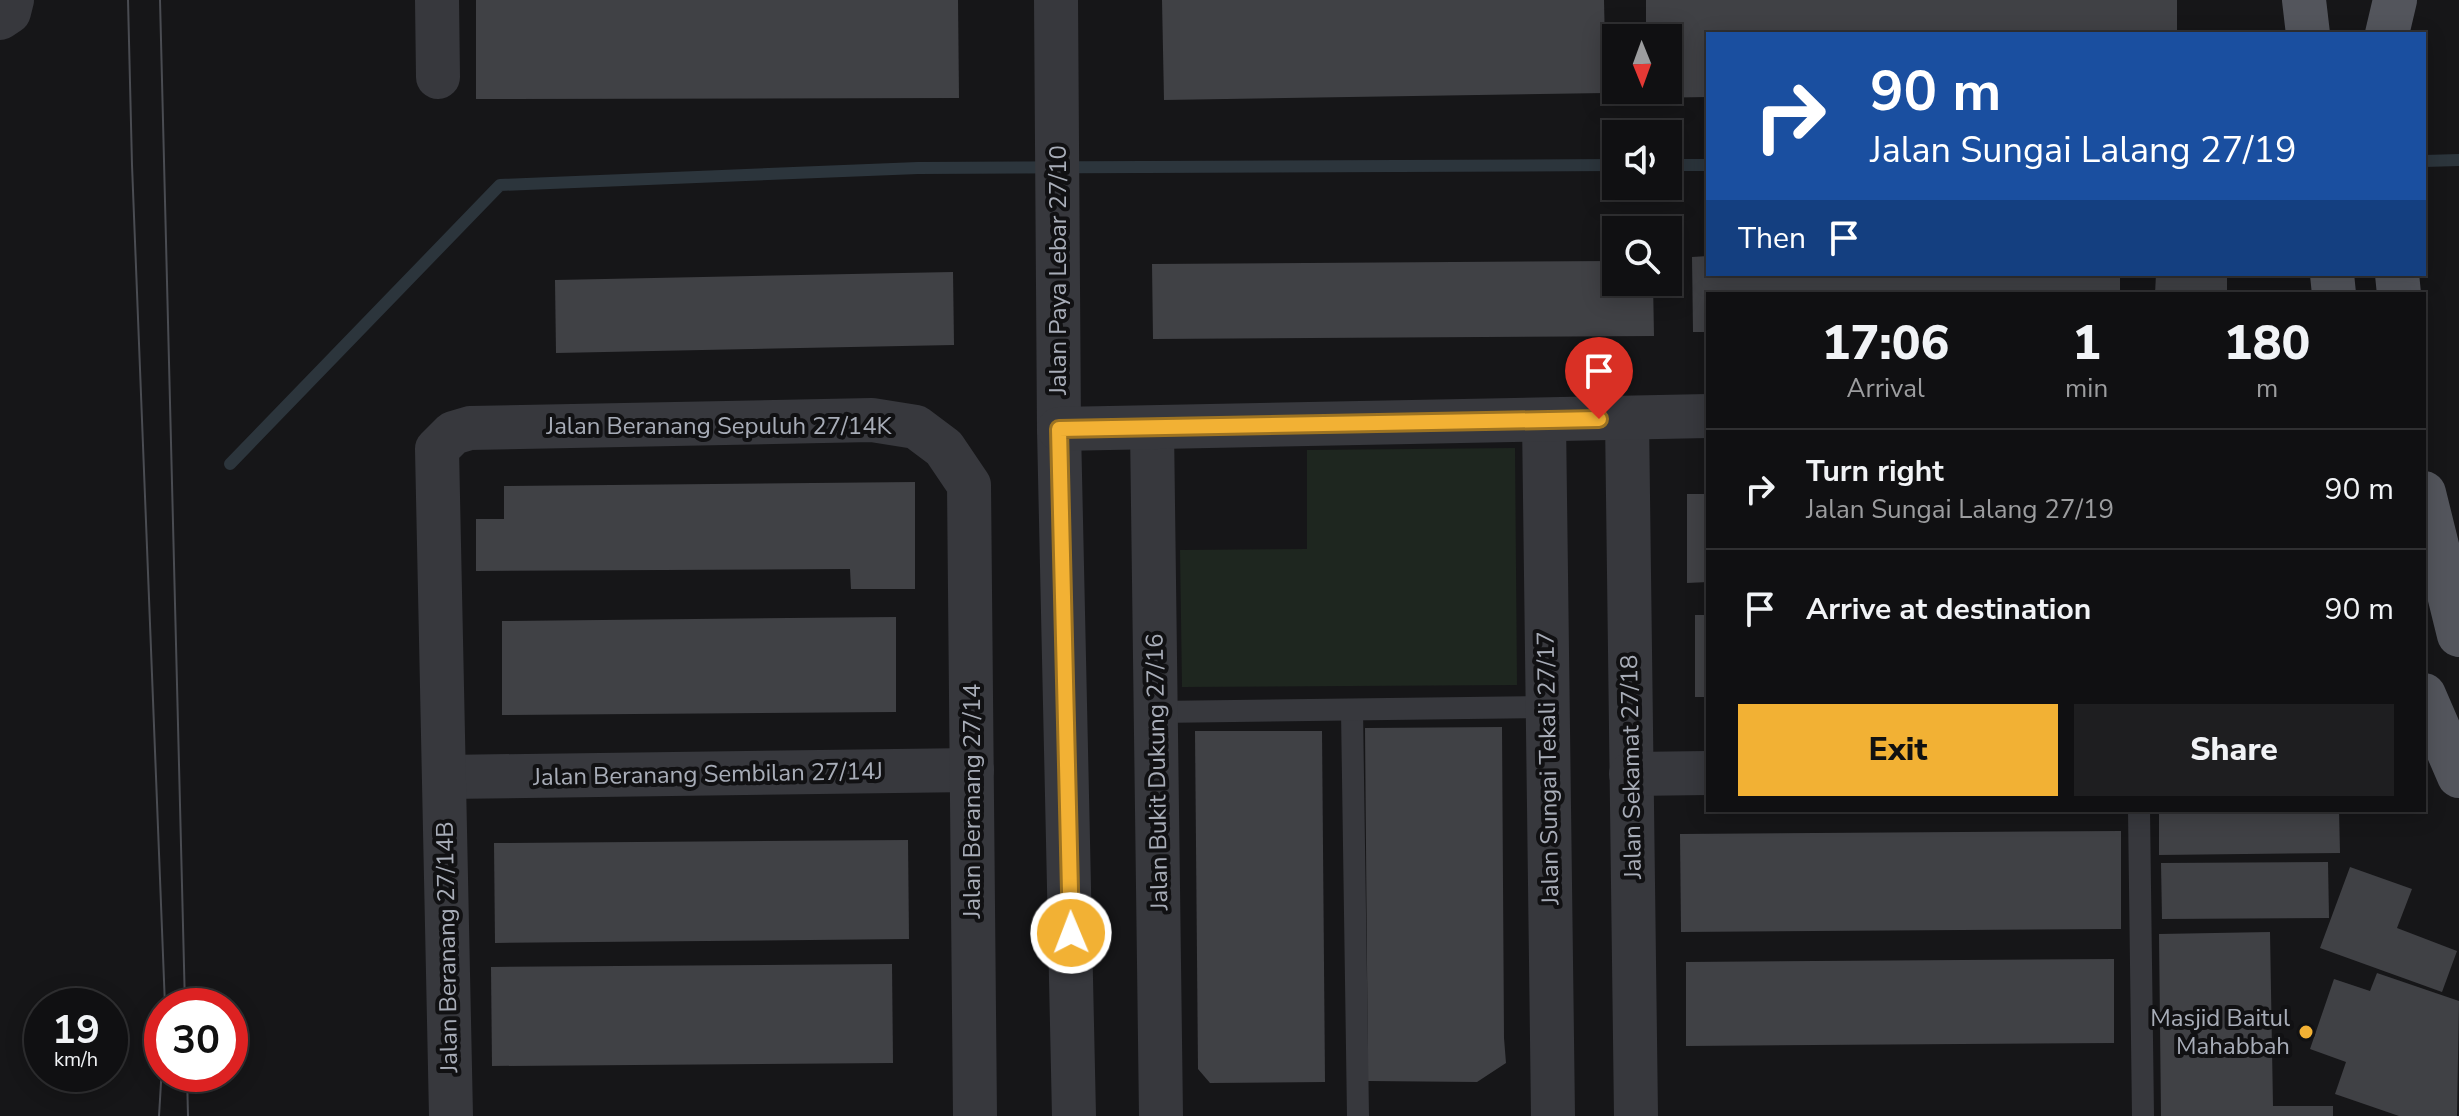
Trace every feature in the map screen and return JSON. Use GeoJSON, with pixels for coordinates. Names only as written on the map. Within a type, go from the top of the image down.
{"type":"FeatureCollection","features":[{"type":"Feature","properties":{"kind":"main road"},"geometry":{"type":"LineString","coordinates":[[2304,0],[2308,32]]}},
{"type":"Feature","properties":{"kind":"main road"},"geometry":{"type":"LineString","coordinates":[[2372,0],[2376,32]]}},
{"type":"Feature","properties":{"kind":"main road"},"geometry":{"type":"LineString","coordinates":[[2387,32],[2395,0]]}},
{"type":"Feature","properties":{"kind":"main road"},"geometry":{"type":"LineString","coordinates":[[2426,501],[2459,635]]}},
{"type":"Feature","properties":{"kind":"main road"},"geometry":{"type":"LineString","coordinates":[[2426,700],[2459,776]]}},
{"type":"Feature","properties":{"kind":"street"},"geometry":{"type":"LineString","coordinates":[[0,18],[9,12],[12,0]]}},
{"type":"Feature","properties":{"kind":"street"},"geometry":{"type":"LineString","coordinates":[[437,0],[438,77]]}},
{"type":"Feature","properties":{"kind":"street","name":"Jalan Paya Lebar 27/10"},"geometry":{"type":"LineString","coordinates":[[1056,0],[1059,429],[1074,1116]]}},
{"type":"Feature","properties":{"kind":"street"},"geometry":{"type":"LineString","coordinates":[[1059,429],[1706,416]]}},
{"type":"Feature","properties":{"kind":"street","name":"Jalan Sekamat 27/18"},"geometry":{"type":"LineString","coordinates":[[1627,418],[1636,1116]]}},
{"type":"Feature","properties":{"kind":"street","name":"Jalan Beranang Sepuluh 27/14K"},"geometry":{"type":"LineString","coordinates":[[444,440],[453,433],[470,428],[872,420],[916,427],[944,448],[969,485]]}},
{"type":"Feature","properties":{"kind":"street","name":"Jalan Sungai Tekali 27/17"},"geometry":{"type":"LineString","coordinates":[[1544,420],[1553,1116]]}},
{"type":"Feature","properties":{"kind":"street","name":"Jalan Bukit Dukung 27/16"},"geometry":{"type":"LineString","coordinates":[[1152,428],[1161,1116]]}},
{"type":"Feature","properties":{"kind":"street","name":"Jalan Beranang 27/14B"},"geometry":{"type":"LineString","coordinates":[[444,440],[437,449],[451,1116]]}},
{"type":"Feature","properties":{"kind":"street","name":"Jalan Beranang 27/14"},"geometry":{"type":"LineString","coordinates":[[969,485],[975,1116]]}},
{"type":"Feature","properties":{"kind":"street","name":"Jalan Beranang Sembilan 27/14J"},"geometry":{"type":"LineString","coordinates":[[444,777],[972,770]]}},
{"type":"Feature","properties":{"kind":"street"},"geometry":{"type":"LineString","coordinates":[[1631,774],[1706,773]]}},
{"type":"Feature","properties":{"kind":"lane"},"geometry":{"type":"LineString","coordinates":[[1156,712],[1547,707]]}},
{"type":"Feature","properties":{"kind":"lane"},"geometry":{"type":"LineString","coordinates":[[1352,710],[1358,1116]]}},
{"type":"Feature","properties":{"kind":"lane"},"geometry":{"type":"LineString","coordinates":[[2139,812],[2143,1116]]}},
{"type":"Feature","properties":{"kind":"shaded area"},"geometry":{"type":"Polygon","coordinates":[[[1515,448],[1517,685],[1182,687],[1180,550],[1307,549],[1307,450],[1515,448]]]}},
{"type":"Feature","properties":{"kind":"building"},"geometry":{"type":"Polygon","coordinates":[[[476,0],[958,0],[959,98],[476,99],[476,0]]]}},
{"type":"Feature","properties":{"kind":"building"},"geometry":{"type":"Polygon","coordinates":[[[1162,0],[1604,0],[1602,93],[1164,100],[1162,0]]]}},
{"type":"Feature","properties":{"kind":"building"},"geometry":{"type":"Polygon","coordinates":[[[1646,0],[2177,0],[2177,32],[1706,32],[1706,97],[1682,97],[1682,24],[1646,24],[1646,0]]]}},
{"type":"Feature","properties":{"kind":"building"},"geometry":{"type":"Polygon","coordinates":[[[1706,256],[1706,276],[2120,276],[2120,292],[1706,292],[1706,332],[1693,332],[1692,257],[1706,256]]]}},
{"type":"Feature","properties":{"kind":"building"},"geometry":{"type":"Polygon","coordinates":[[[1602,261],[1602,296],[1653,296],[1654,336],[1153,339],[1152,264],[1602,261]]]}},
{"type":"Feature","properties":{"kind":"building"},"geometry":{"type":"Polygon","coordinates":[[[953,272],[954,345],[556,353],[555,280],[953,272]]]}},
{"type":"Feature","properties":{"kind":"building"},"geometry":{"type":"Polygon","coordinates":[[[2156,276],[2227,276],[2227,292],[2155,292],[2156,276]]]}},
{"type":"Feature","properties":{"kind":"building"},"geometry":{"type":"Polygon","coordinates":[[[915,482],[915,589],[851,589],[850,569],[476,571],[476,519],[504,519],[504,486],[915,482]]]}},
{"type":"Feature","properties":{"kind":"building"},"geometry":{"type":"Polygon","coordinates":[[[1687,494],[1706,494],[1706,582],[1687,583],[1687,494]]]}},
{"type":"Feature","properties":{"kind":"building"},"geometry":{"type":"Polygon","coordinates":[[[1695,615],[1706,615],[1706,697],[1695,697],[1695,615]]]}},
{"type":"Feature","properties":{"kind":"building"},"geometry":{"type":"Polygon","coordinates":[[[896,617],[896,712],[502,715],[502,621],[896,617]]]}},
{"type":"Feature","properties":{"kind":"building"},"geometry":{"type":"Polygon","coordinates":[[[1502,727],[1506,1063],[1477,1082],[1368,1081],[1365,728],[1502,727]]]}},
{"type":"Feature","properties":{"kind":"building"},"geometry":{"type":"Polygon","coordinates":[[[1195,731],[1322,731],[1325,1082],[1210,1083],[1198,1069],[1195,731]]]}},
{"type":"Feature","properties":{"kind":"building"},"geometry":{"type":"Polygon","coordinates":[[[2159,812],[2339,812],[2340,853],[2159,855],[2159,812]]]}},
{"type":"Feature","properties":{"kind":"building"},"geometry":{"type":"Polygon","coordinates":[[[2121,831],[2121,929],[1681,932],[1680,834],[2121,831]]]}},
{"type":"Feature","properties":{"kind":"building"},"geometry":{"type":"Polygon","coordinates":[[[908,840],[909,939],[495,943],[494,843],[908,840]]]}},
{"type":"Feature","properties":{"kind":"building"},"geometry":{"type":"Polygon","coordinates":[[[2328,862],[2329,918],[2162,919],[2161,863],[2328,862]]]}},
{"type":"Feature","properties":{"kind":"building"},"geometry":{"type":"Polygon","coordinates":[[[2350,867],[2412,889],[2397,928],[2457,951],[2442,992],[2320,948],[2350,867]]]}},
{"type":"Feature","properties":{"kind":"building"},"geometry":{"type":"Polygon","coordinates":[[[2270,932],[2273,1106],[2333,1106],[2333,1116],[2161,1116],[2159,934],[2270,932]]]}},
{"type":"Feature","properties":{"kind":"building"},"geometry":{"type":"Polygon","coordinates":[[[2114,959],[2114,1043],[1686,1046],[1686,962],[2114,959]]]}},
{"type":"Feature","properties":{"kind":"building"},"geometry":{"type":"Polygon","coordinates":[[[892,964],[893,1063],[492,1066],[491,967],[892,964]]]}},
{"type":"Feature","properties":{"kind":"building"},"geometry":{"type":"Polygon","coordinates":[[[2377,973],[2459,1001],[2457,1116],[2399,1116],[2335,1094],[2346,1062],[2310,1049],[2334,979],[2370,991],[2377,973]]]}},
{"type":"Feature","properties":{"kind":"waterway"},"geometry":{"type":"LineString","coordinates":[[2426,161],[2459,160]]}},
{"type":"Feature","properties":{"kind":"waterway"},"geometry":{"type":"LineString","coordinates":[[230,464],[500,185],[918,168],[1602,165]]}},
{"type":"Feature","properties":{"kind":"waterway"},"geometry":{"type":"LineString","coordinates":[[1682,165],[1706,165]]}},
{"type":"Feature","properties":{"kind":"tram line"},"geometry":{"type":"LineString","coordinates":[[128,0],[164,988]]}},
{"type":"Feature","properties":{"kind":"tram line"},"geometry":{"type":"LineString","coordinates":[[160,0],[185,988]]}},
{"type":"Feature","properties":{"kind":"tram line"},"geometry":{"type":"LineString","coordinates":[[159,1116],[160,1092]]}},
{"type":"Feature","properties":{"kind":"tram line"},"geometry":{"type":"LineString","coordinates":[[187,1092],[188,1116]]}},
{"type":"Feature","properties":{"kind":"place","name":"Masjid Baitul Mahabbah"},"geometry":{"type":"Point","coordinates":[2306,1032]}},
{"type":"Feature","properties":{"kind":"route"},"geometry":{"type":"LineString","coordinates":[[1071,933],[1059,429],[1599,419]]}}]}
